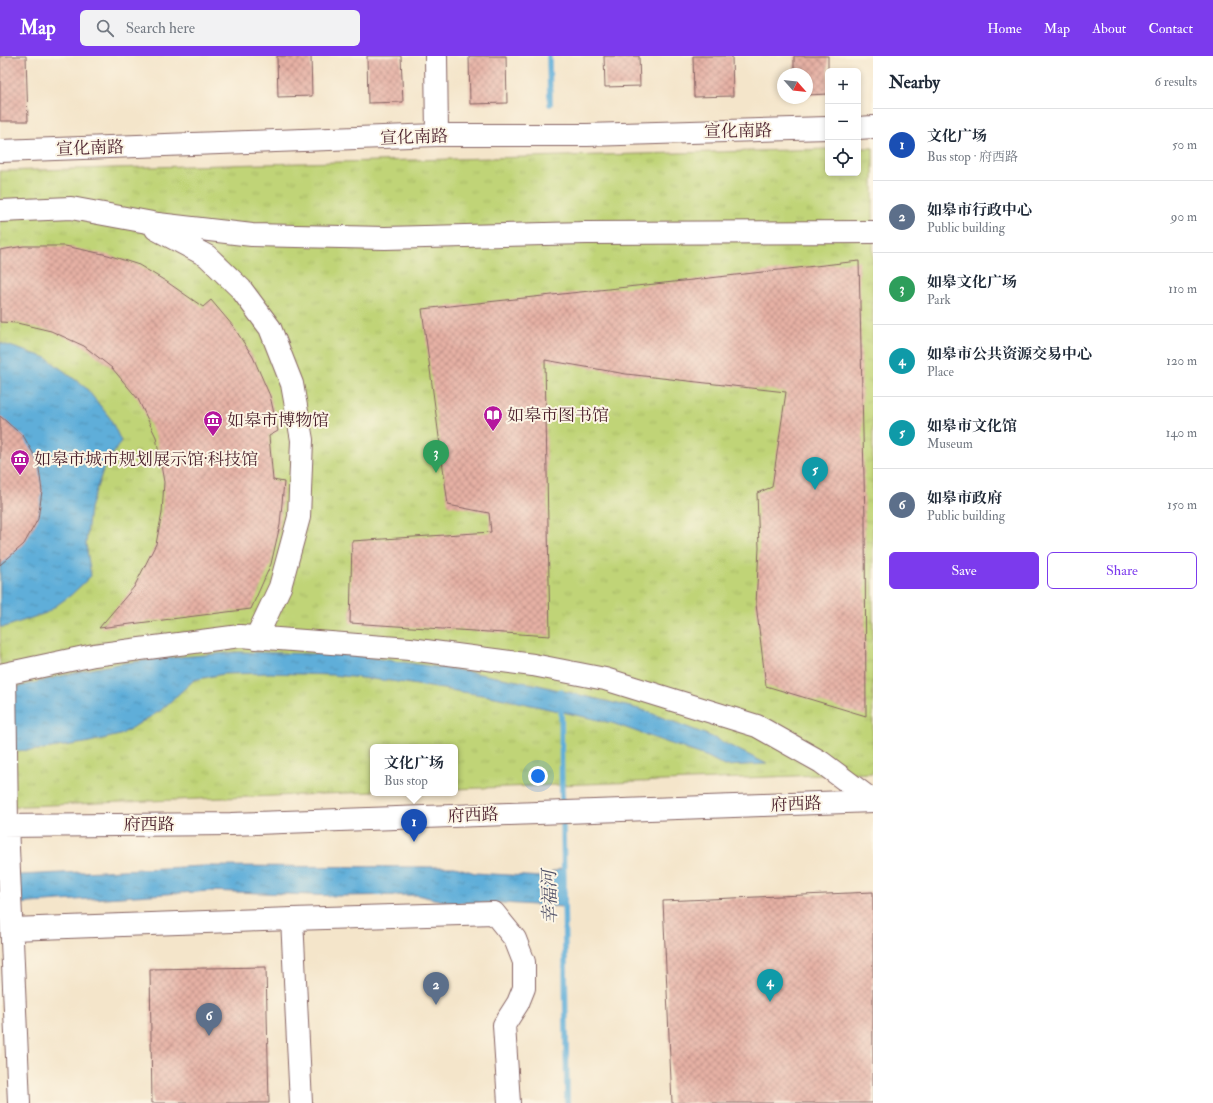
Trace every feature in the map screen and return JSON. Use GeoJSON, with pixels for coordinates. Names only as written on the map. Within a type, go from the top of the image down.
{"type":"FeatureCollection","features":[{"type":"Feature","properties":{"kind":"street"},"geometry":{"type":"LineString","coordinates":[[436,56],[437,136]]}},
{"type":"Feature","properties":{"kind":"street"},"geometry":{"type":"LineString","coordinates":[[861,128],[873,127]]}},
{"type":"Feature","properties":{"kind":"street","name":"宣化南路"},"geometry":{"type":"LineString","coordinates":[[0,151],[437,136],[587,135],[825,128]]}},
{"type":"Feature","properties":{"kind":"street"},"geometry":{"type":"LineString","coordinates":[[0,211],[70,208],[140,221],[252,235],[385,238],[586,233],[873,232]]}},
{"type":"Feature","properties":{"kind":"street"},"geometry":{"type":"LineString","coordinates":[[140,221],[207,256],[241,288],[270,328],[292,384],[302,440],[299,517],[280,587],[256,638]]}},
{"type":"Feature","properties":{"kind":"street"},"geometry":{"type":"LineString","coordinates":[[19,1103],[10,869],[3,826],[2,674],[94,655],[240,636],[410,649],[533,665],[605,679],[757,726],[821,762],[873,801]]}},
{"type":"Feature","properties":{"kind":"street","name":"府西路"},"geometry":{"type":"LineString","coordinates":[[3,826],[231,824],[873,801]]}},
{"type":"Feature","properties":{"kind":"street"},"geometry":{"type":"LineString","coordinates":[[11,919],[292,919],[494,913],[515,939],[524,962],[524,988],[518,1003],[504,1026],[509,1103]]}},
{"type":"Feature","properties":{"kind":"street"},"geometry":{"type":"LineString","coordinates":[[292,919],[301,1103]]}},
{"type":"Feature","properties":{"kind":"green space"},"geometry":{"type":"Polygon","coordinates":[[[861,148],[873,148],[873,773],[458,789],[458,744],[370,744],[370,792],[0,807],[0,171],[825,149],[825,176],[861,176],[861,148]]]}},
{"type":"Feature","properties":{"kind":"water"},"geometry":{"type":"Polygon","coordinates":[[[0,343],[47,358],[86,388],[110,418],[121,441],[103,470],[90,508],[86,544],[91,576],[71,595],[46,613],[5,627],[0,627],[0,343]]]}},
{"type":"Feature","properties":{"kind":"water"},"geometry":{"type":"Polygon","coordinates":[[[239,652],[351,655],[458,670],[534,684],[643,710],[710,736],[767,764],[725,766],[708,757],[612,723],[495,697],[391,681],[332,675],[270,673],[223,674],[194,680],[160,711],[120,735],[85,743],[37,750],[0,751],[0,692],[112,665],[239,652]]]}},
{"type":"Feature","properties":{"kind":"water"},"geometry":{"type":"Polygon","coordinates":[[[203,866],[455,867],[475,873],[542,877],[564,867],[564,907],[503,903],[451,903],[417,895],[337,896],[210,891],[0,905],[0,876],[203,866]]]}},
{"type":"Feature","properties":{"kind":"building"},"geometry":{"type":"Polygon","coordinates":[[[0,56],[26,56],[28,121],[0,121],[0,56]]]}},
{"type":"Feature","properties":{"kind":"building"},"geometry":{"type":"Polygon","coordinates":[[[277,56],[311,56],[312,96],[278,97],[277,56]]]}},
{"type":"Feature","properties":{"kind":"building"},"geometry":{"type":"Polygon","coordinates":[[[367,56],[401,56],[403,102],[368,103],[367,56]]]}},
{"type":"Feature","properties":{"kind":"building"},"geometry":{"type":"Polygon","coordinates":[[[469,56],[506,56],[507,103],[470,104],[469,56]]]}},
{"type":"Feature","properties":{"kind":"building"},"geometry":{"type":"Polygon","coordinates":[[[604,56],[639,56],[640,86],[605,87],[604,56]]]}},
{"type":"Feature","properties":{"kind":"building"},"geometry":{"type":"Polygon","coordinates":[[[693,56],[732,56],[733,96],[694,97],[693,56]]]}},
{"type":"Feature","properties":{"kind":"building"},"geometry":{"type":"Polygon","coordinates":[[[794,56],[828,56],[828,68],[825,68],[825,94],[813,95],[813,68],[794,68],[794,56]]]}},
{"type":"Feature","properties":{"kind":"building","name":"如皋市博物馆"},"geometry":{"type":"Polygon","coordinates":[[[24,246],[65,246],[108,255],[139,265],[203,307],[211,300],[233,326],[253,357],[270,396],[278,431],[269,436],[273,480],[284,482],[280,525],[271,564],[251,609],[99,628],[134,587],[156,544],[162,513],[164,482],[156,437],[138,399],[112,368],[84,346],[51,331],[17,323],[0,322],[0,250],[24,246]]]}},
{"type":"Feature","properties":{"kind":"building"},"geometry":{"type":"Polygon","coordinates":[[[859,261],[865,519],[866,716],[766,686],[756,604],[759,548],[757,493],[772,487],[786,392],[626,374],[545,360],[550,636],[350,623],[352,541],[491,532],[489,513],[448,505],[422,309],[859,261]]]}},
{"type":"Feature","properties":{"kind":"building","name":"如皋市城市规划展示馆·科技馆"},"geometry":{"type":"Polygon","coordinates":[[[0,416],[24,437],[38,462],[42,491],[38,519],[24,544],[0,565],[0,416]]]}},
{"type":"Feature","properties":{"kind":"building"},"geometry":{"type":"Polygon","coordinates":[[[873,892],[873,1103],[672,1103],[663,901],[873,892]]]}},
{"type":"Feature","properties":{"kind":"building"},"geometry":{"type":"Polygon","coordinates":[[[266,967],[269,1103],[152,1103],[150,969],[266,967]]]}},
{"type":"Feature","properties":{"kind":"waterway","name":"幸福河"},"geometry":{"type":"LineString","coordinates":[[549,56],[550,104]]}},
{"type":"Feature","properties":{"kind":"waterway","name":"幸福河"},"geometry":{"type":"LineString","coordinates":[[561,691],[562,809]]}},
{"type":"Feature","properties":{"kind":"waterway","name":"幸福河"},"geometry":{"type":"LineString","coordinates":[[563,817],[567,1103]]}},
{"type":"Feature","properties":{"kind":"place","name":"如皋市图书馆"},"geometry":{"type":"Point","coordinates":[493,432]}},
{"type":"Feature","properties":{"kind":"place","name":"如皋市博物馆"},"geometry":{"type":"Point","coordinates":[213,437]}},
{"type":"Feature","properties":{"kind":"place","name":"如皋文化广场"},"geometry":{"type":"Point","coordinates":[436,473]}},
{"type":"Feature","properties":{"kind":"place","name":"如皋市城市规划展示馆·科技馆"},"geometry":{"type":"Point","coordinates":[20,476]}},
{"type":"Feature","properties":{"kind":"place","name":"如皋市文化馆"},"geometry":{"type":"Point","coordinates":[815,490]}},
{"type":"Feature","properties":{"kind":"place","name":"文化广场"},"geometry":{"type":"Point","coordinates":[414,842]}},
{"type":"Feature","properties":{"kind":"place","name":"如皋市公共资源交易中心"},"geometry":{"type":"Point","coordinates":[770,1002]}},
{"type":"Feature","properties":{"kind":"place","name":"如皋市行政中心"},"geometry":{"type":"Point","coordinates":[436,1005]}},
{"type":"Feature","properties":{"kind":"place","name":"如皋市政府"},"geometry":{"type":"Point","coordinates":[209,1036]}}]}
